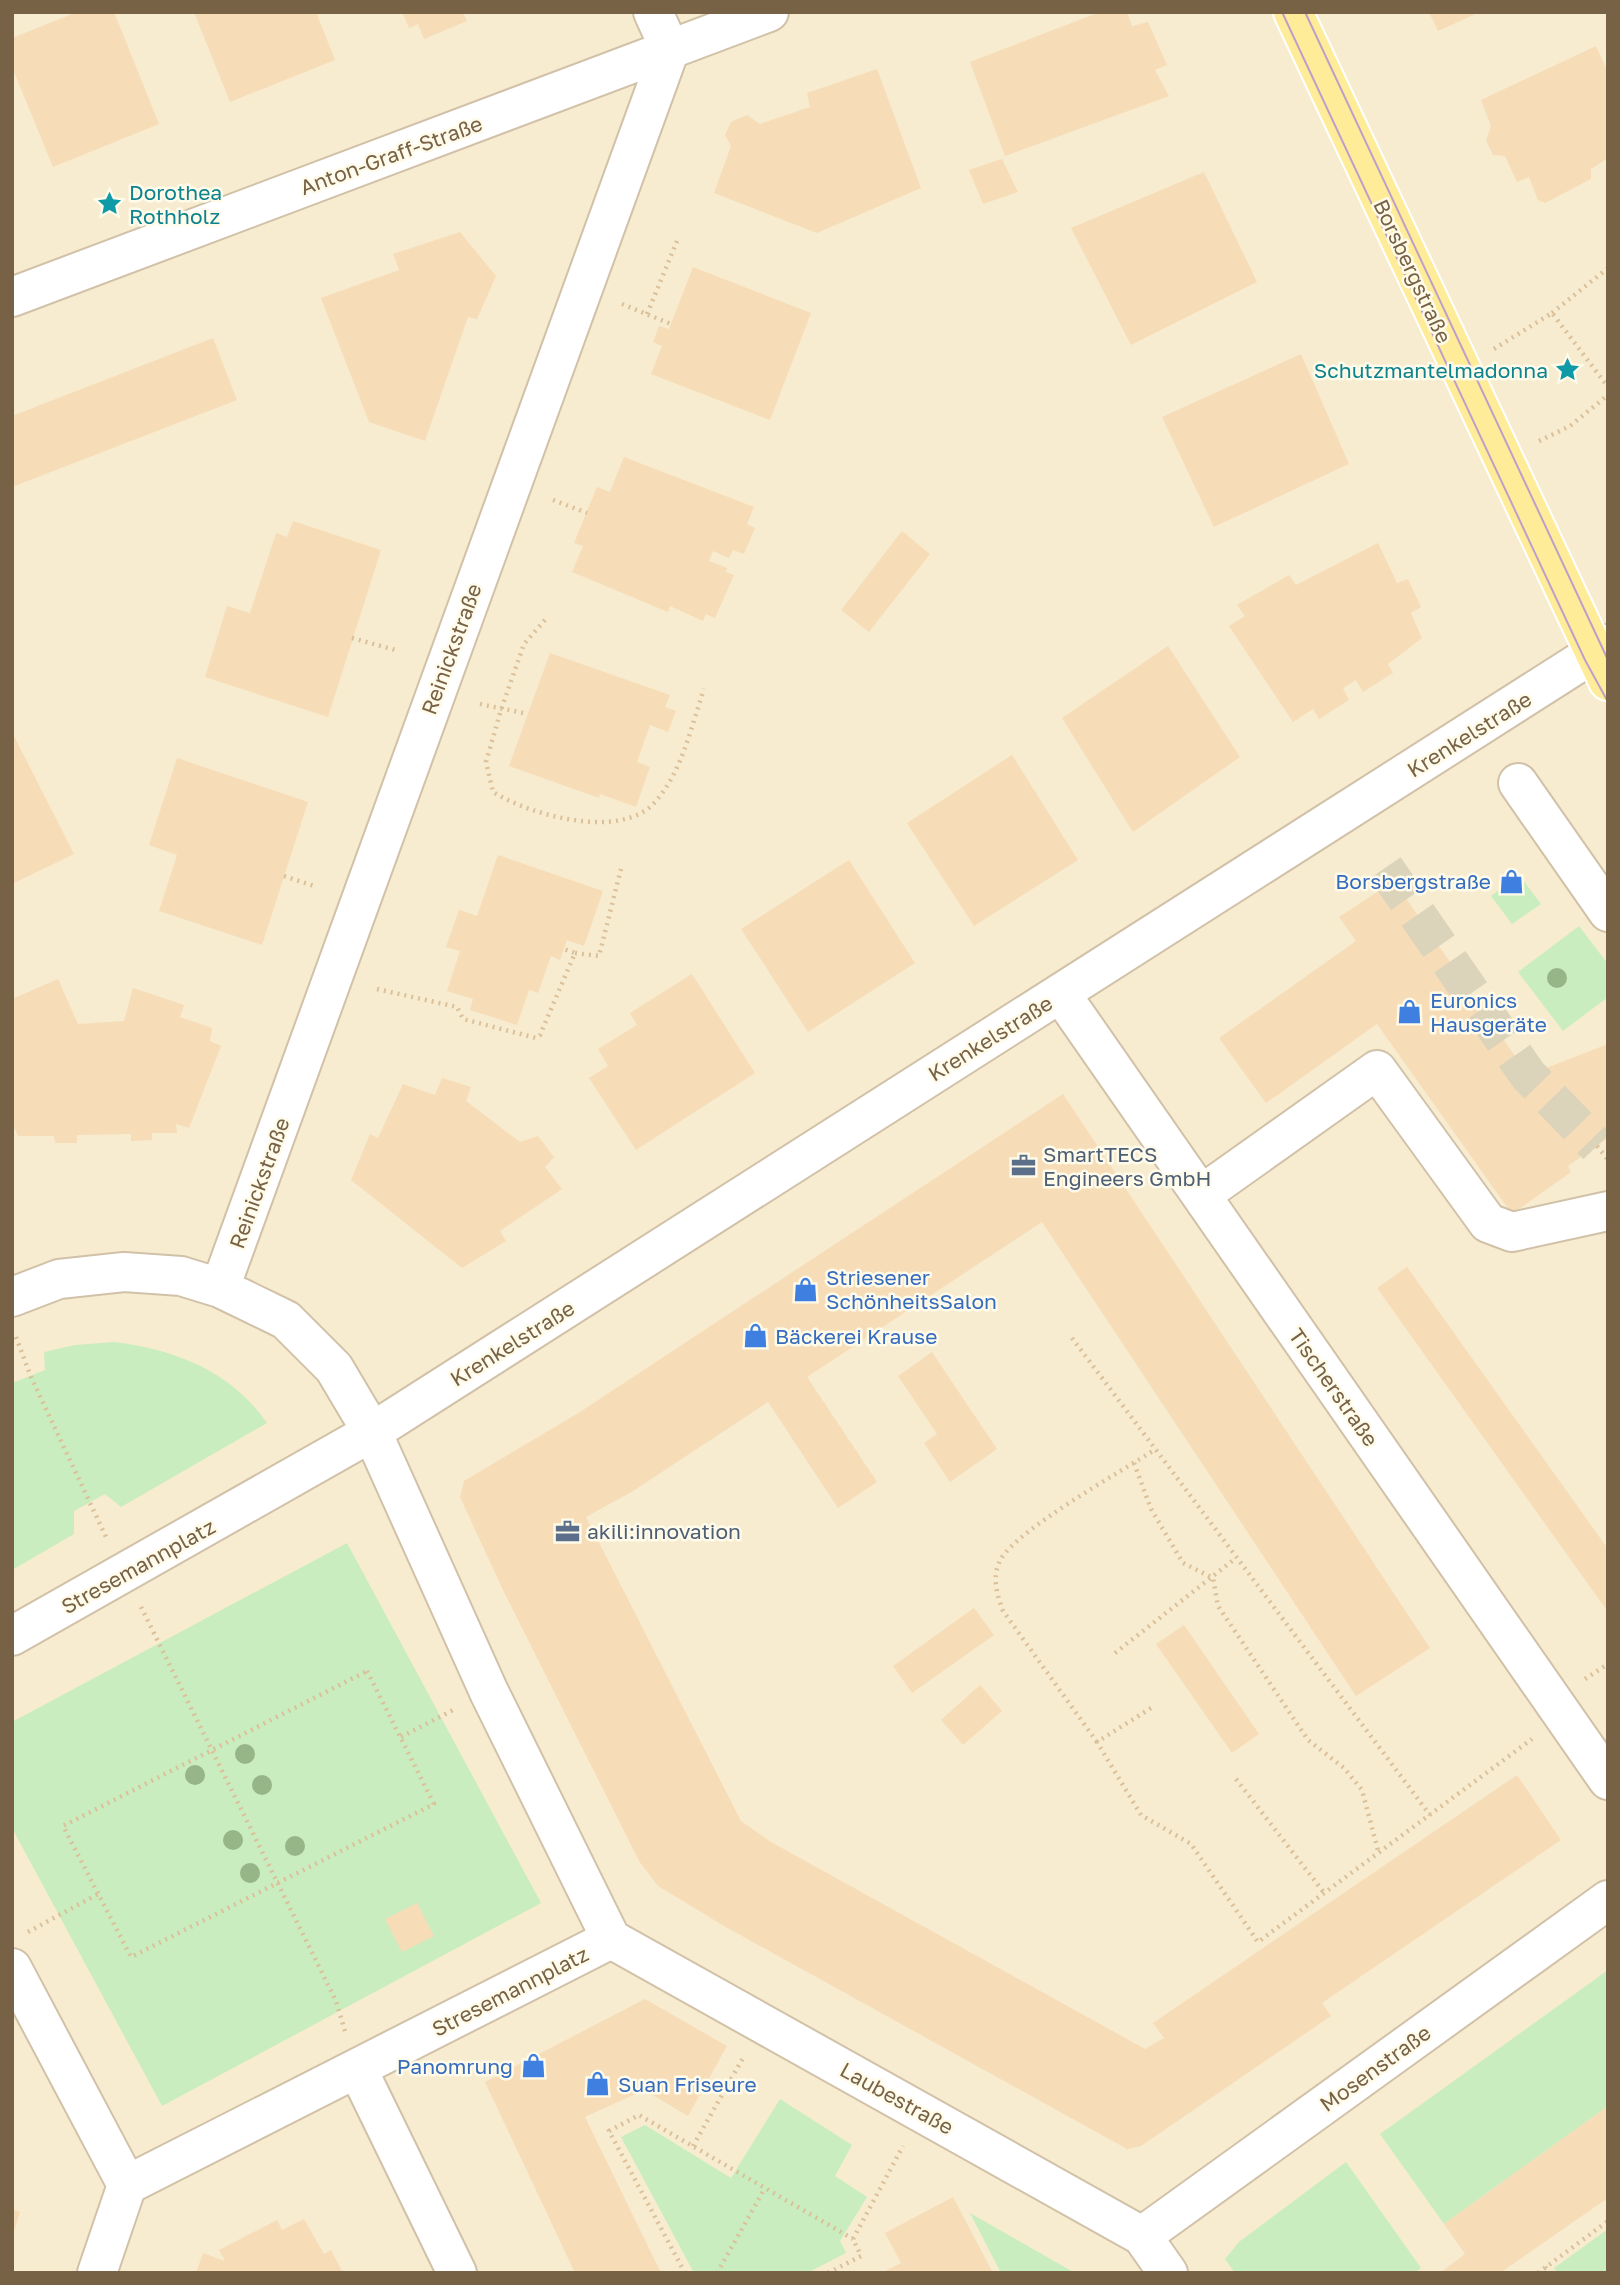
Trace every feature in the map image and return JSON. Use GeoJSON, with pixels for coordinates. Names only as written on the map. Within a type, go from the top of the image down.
{"type":"FeatureCollection","features":[{"type":"Feature","properties":{"kind":"main road","name":"Borsbergstraße"},"geometry":{"type":"LineString","coordinates":[[1293,12],[1502,460],[1603,660]]}},
{"type":"Feature","properties":{"kind":"street"},"geometry":{"type":"LineString","coordinates":[[653,12],[670,49]]}},
{"type":"Feature","properties":{"kind":"street","name":"Anton-Graff-Straße"},"geometry":{"type":"LineString","coordinates":[[12,297],[769,12]]}},
{"type":"Feature","properties":{"kind":"street","name":"Reinickstraße"},"geometry":{"type":"LineString","coordinates":[[220,1288],[670,49]]}},
{"type":"Feature","properties":{"kind":"street","name":"Krenkelstraße"},"geometry":{"type":"LineString","coordinates":[[372,1432],[1061,994],[1603,660]]}},
{"type":"Feature","properties":{"kind":"street"},"geometry":{"type":"LineString","coordinates":[[1518,783],[1608,912]]}},
{"type":"Feature","properties":{"kind":"street","name":"Tischerstraße"},"geometry":{"type":"LineString","coordinates":[[1061,994],[1608,1780]]}},
{"type":"Feature","properties":{"kind":"street"},"geometry":{"type":"LineString","coordinates":[[1201,1195],[1377,1070],[1488,1223],[1512,1232],[1608,1211]]}},
{"type":"Feature","properties":{"kind":"street","name":"Stresemannplatz"},"geometry":{"type":"LineString","coordinates":[[12,1297],[59,1279],[124,1272],[181,1276],[220,1288],[286,1320],[334,1368],[372,1432],[489,1692],[611,1939],[127,2185]]}},
{"type":"Feature","properties":{"kind":"street","name":"Stresemannplatz"},"geometry":{"type":"LineString","coordinates":[[12,1636],[372,1432]]}},
{"type":"Feature","properties":{"kind":"street","name":"Mosenstraße"},"geometry":{"type":"LineString","coordinates":[[1142,2236],[1608,1900]]}},
{"type":"Feature","properties":{"kind":"street","name":"Laubestraße"},"geometry":{"type":"LineString","coordinates":[[611,1939],[1142,2236],[1168,2273]]}},
{"type":"Feature","properties":{"kind":"street"},"geometry":{"type":"LineString","coordinates":[[18,1951],[127,2185],[97,2273]]}},
{"type":"Feature","properties":{"kind":"street"},"geometry":{"type":"LineString","coordinates":[[357,2068],[457,2273]]}},
{"type":"Feature","properties":{"kind":"path"},"geometry":{"type":"LineString","coordinates":[[647,314],[677,241]]}},
{"type":"Feature","properties":{"kind":"path"},"geometry":{"type":"LineString","coordinates":[[1460,370],[1552,313],[1608,268]]}},
{"type":"Feature","properties":{"kind":"path"},"geometry":{"type":"LineString","coordinates":[[622,304],[671,324]]}},
{"type":"Feature","properties":{"kind":"path"},"geometry":{"type":"LineString","coordinates":[[1552,313],[1608,387]]}},
{"type":"Feature","properties":{"kind":"path"},"geometry":{"type":"LineString","coordinates":[[1502,460],[1570,426],[1608,395]]}},
{"type":"Feature","properties":{"kind":"path"},"geometry":{"type":"LineString","coordinates":[[553,500],[587,513]]}},
{"type":"Feature","properties":{"kind":"path"},"geometry":{"type":"LineString","coordinates":[[545,620],[524,644],[486,762],[493,792],[512,804],[589,823],[626,819],[654,804],[676,771],[704,689]]}},
{"type":"Feature","properties":{"kind":"path"},"geometry":{"type":"LineString","coordinates":[[352,638],[399,651]]}},
{"type":"Feature","properties":{"kind":"path"},"geometry":{"type":"LineString","coordinates":[[480,704],[528,714]]}},
{"type":"Feature","properties":{"kind":"path"},"geometry":{"type":"LineString","coordinates":[[564,949],[599,957],[621,869]]}},
{"type":"Feature","properties":{"kind":"path"},"geometry":{"type":"LineString","coordinates":[[284,876],[314,886]]}},
{"type":"Feature","properties":{"kind":"path"},"geometry":{"type":"LineString","coordinates":[[377,989],[457,1007],[463,1019],[536,1038],[540,1035],[575,953]]}},
{"type":"Feature","properties":{"kind":"path"},"geometry":{"type":"LineString","coordinates":[[1597,1146],[1608,1160]]}},
{"type":"Feature","properties":{"kind":"path"},"geometry":{"type":"LineString","coordinates":[[12,1328],[37,1389],[125,1574],[336,2001],[357,2068]]}},
{"type":"Feature","properties":{"kind":"path"},"geometry":{"type":"LineString","coordinates":[[1072,1338],[1430,1815]]}},
{"type":"Feature","properties":{"kind":"path"},"geometry":{"type":"LineString","coordinates":[[1156,1449],[1017,1538],[1000,1561],[995,1586],[1003,1611],[1097,1742],[1141,1815],[1191,1844],[1258,1942],[1563,1716]]}},
{"type":"Feature","properties":{"kind":"path"},"geometry":{"type":"LineString","coordinates":[[1134,1463],[1151,1509],[1183,1563],[1213,1578]]}},
{"type":"Feature","properties":{"kind":"path"},"geometry":{"type":"LineString","coordinates":[[1115,1653],[1236,1558]]}},
{"type":"Feature","properties":{"kind":"path"},"geometry":{"type":"LineString","coordinates":[[1213,1578],[1218,1606],[1308,1740],[1344,1768],[1362,1790],[1379,1854]]}},
{"type":"Feature","properties":{"kind":"path"},"geometry":{"type":"LineString","coordinates":[[367,1671],[434,1804],[131,1957],[63,1826],[212,1750],[367,1671]]}},
{"type":"Feature","properties":{"kind":"path"},"geometry":{"type":"LineString","coordinates":[[401,1737],[489,1692]]}},
{"type":"Feature","properties":{"kind":"path"},"geometry":{"type":"LineString","coordinates":[[1097,1742],[1151,1708]]}},
{"type":"Feature","properties":{"kind":"path"},"geometry":{"type":"LineString","coordinates":[[1236,1779],[1325,1894]]}},
{"type":"Feature","properties":{"kind":"path"},"geometry":{"type":"LineString","coordinates":[[18,1951],[98,1894]]}},
{"type":"Feature","properties":{"kind":"path"},"geometry":{"type":"LineString","coordinates":[[693,2146],[763,2024]]}},
{"type":"Feature","properties":{"kind":"path"},"geometry":{"type":"LineString","coordinates":[[853,2239],[921,2112]]}},
{"type":"Feature","properties":{"kind":"path"},"geometry":{"type":"LineString","coordinates":[[685,2273],[609,2131],[639,2115],[853,2239],[861,2256],[828,2273]]}},
{"type":"Feature","properties":{"kind":"path"},"geometry":{"type":"LineString","coordinates":[[717,2273],[765,2188]]}},
{"type":"Feature","properties":{"kind":"path"},"geometry":{"type":"LineString","coordinates":[[1538,2273],[1608,2221]]}},
{"type":"Feature","properties":{"kind":"path"},"geometry":{"type":"LineString","coordinates":[[1545,2267],[1549,2273]]}},
{"type":"Feature","properties":{"kind":"shaded area"},"geometry":{"type":"Polygon","coordinates":[[[12,12],[1608,12],[1608,2273],[12,2273],[12,12]]]}},
{"type":"Feature","properties":{"kind":"green space"},"geometry":{"type":"Polygon","coordinates":[[[1519,875],[1541,904],[1512,924],[1491,896],[1519,875]]]}},
{"type":"Feature","properties":{"kind":"green space"},"geometry":{"type":"Polygon","coordinates":[[[1579,926],[1608,964],[1608,997],[1563,1031],[1518,972],[1579,926]]]}},
{"type":"Feature","properties":{"kind":"green space"},"geometry":{"type":"Polygon","coordinates":[[[115,1342],[159,1351],[200,1366],[237,1390],[267,1423],[121,1507],[105,1494],[74,1511],[74,1534],[12,1570],[12,1383],[45,1370],[44,1352],[75,1345],[115,1342]]]}},
{"type":"Feature","properties":{"kind":"green space"},"geometry":{"type":"Polygon","coordinates":[[[347,1543],[541,1903],[162,2106],[12,1828],[12,1722],[347,1543]]]}},
{"type":"Feature","properties":{"kind":"green space"},"geometry":{"type":"Polygon","coordinates":[[[1608,1970],[1608,2106],[1444,2224],[1380,2134],[1608,1970]]]}},
{"type":"Feature","properties":{"kind":"green space"},"geometry":{"type":"Polygon","coordinates":[[[780,2099],[852,2145],[835,2176],[867,2197],[840,2241],[846,2253],[807,2273],[694,2273],[621,2137],[645,2125],[731,2178],[780,2099]]]}},
{"type":"Feature","properties":{"kind":"green space"},"geometry":{"type":"Polygon","coordinates":[[[1346,2162],[1421,2268],[1414,2273],[1235,2273],[1225,2259],[1239,2242],[1346,2162]]]}},
{"type":"Feature","properties":{"kind":"green space"},"geometry":{"type":"Polygon","coordinates":[[[970,2213],[1075,2273],[1001,2273],[970,2213]]]}},
{"type":"Feature","properties":{"kind":"green space"},"geometry":{"type":"Polygon","coordinates":[[[1608,2229],[1608,2273],[1558,2273],[1554,2268],[1608,2229]]]}},
{"type":"Feature","properties":{"kind":"building"},"geometry":{"type":"Polygon","coordinates":[[[77,12],[114,12],[159,124],[53,167],[12,67],[12,38],[77,12]]]}},
{"type":"Feature","properties":{"kind":"building"},"geometry":{"type":"Polygon","coordinates":[[[194,12],[316,12],[335,60],[230,102],[194,12]]]}},
{"type":"Feature","properties":{"kind":"building"},"geometry":{"type":"Polygon","coordinates":[[[402,12],[463,12],[467,21],[424,39],[418,24],[409,28],[402,12]]]}},
{"type":"Feature","properties":{"kind":"building"},"geometry":{"type":"Polygon","coordinates":[[[1100,12],[1127,12],[1132,26],[1148,22],[1167,65],[1155,70],[1169,96],[1005,156],[970,62],[1100,12]]]}},
{"type":"Feature","properties":{"kind":"building"},"geometry":{"type":"Polygon","coordinates":[[[1429,12],[1480,12],[1438,31],[1429,12]]]}},
{"type":"Feature","properties":{"kind":"building"},"geometry":{"type":"Polygon","coordinates":[[[1596,46],[1608,72],[1608,158],[1591,169],[1591,179],[1545,203],[1538,200],[1529,177],[1517,182],[1505,156],[1493,155],[1486,140],[1491,126],[1481,100],[1596,46]]]}},
{"type":"Feature","properties":{"kind":"building"},"geometry":{"type":"Polygon","coordinates":[[[877,69],[921,188],[817,233],[714,193],[731,146],[725,135],[731,122],[747,115],[760,124],[810,107],[807,93],[877,69]]]}},
{"type":"Feature","properties":{"kind":"building"},"geometry":{"type":"Polygon","coordinates":[[[1002,159],[1018,192],[983,204],[969,170],[1002,159]]]}},
{"type":"Feature","properties":{"kind":"building"},"geometry":{"type":"Polygon","coordinates":[[[1204,172],[1257,282],[1131,345],[1071,228],[1204,172]]]}},
{"type":"Feature","properties":{"kind":"building"},"geometry":{"type":"Polygon","coordinates":[[[460,232],[496,276],[477,319],[468,317],[425,441],[369,422],[321,298],[399,270],[393,254],[460,232]]]}},
{"type":"Feature","properties":{"kind":"building"},"geometry":{"type":"Polygon","coordinates":[[[693,267],[811,313],[770,420],[651,374],[662,346],[653,342],[659,326],[669,329],[693,267]]]}},
{"type":"Feature","properties":{"kind":"building"},"geometry":{"type":"Polygon","coordinates":[[[213,338],[237,400],[12,487],[12,416],[213,338]]]}},
{"type":"Feature","properties":{"kind":"building"},"geometry":{"type":"Polygon","coordinates":[[[1301,354],[1349,464],[1214,527],[1162,417],[1301,354]]]}},
{"type":"Feature","properties":{"kind":"building"},"geometry":{"type":"Polygon","coordinates":[[[624,457],[754,507],[747,524],[755,528],[744,554],[733,550],[729,558],[713,551],[709,561],[727,568],[726,572],[734,575],[715,618],[706,614],[703,621],[670,606],[668,612],[572,572],[583,546],[574,543],[597,487],[610,492],[624,457]]]}},
{"type":"Feature","properties":{"kind":"building"},"geometry":{"type":"Polygon","coordinates":[[[293,521],[381,550],[328,717],[205,677],[227,606],[250,613],[276,533],[287,537],[293,521]]]}},
{"type":"Feature","properties":{"kind":"building"},"geometry":{"type":"Polygon","coordinates":[[[902,531],[930,554],[869,632],[841,610],[902,531]]]}},
{"type":"Feature","properties":{"kind":"building"},"geometry":{"type":"Polygon","coordinates":[[[1378,543],[1397,583],[1408,579],[1421,607],[1411,613],[1422,638],[1388,664],[1393,673],[1363,692],[1356,680],[1343,688],[1349,700],[1319,719],[1313,709],[1293,722],[1229,626],[1245,616],[1237,605],[1289,575],[1296,585],[1378,543]]]}},
{"type":"Feature","properties":{"kind":"building"},"geometry":{"type":"Polygon","coordinates":[[[1168,646],[1240,757],[1133,832],[1062,718],[1168,646]]]}},
{"type":"Feature","properties":{"kind":"building"},"geometry":{"type":"Polygon","coordinates":[[[550,653],[670,695],[665,707],[676,711],[668,732],[650,725],[637,762],[650,767],[636,807],[600,794],[599,798],[509,766],[550,653]]]}},
{"type":"Feature","properties":{"kind":"building"},"geometry":{"type":"Polygon","coordinates":[[[12,732],[74,854],[12,884],[12,732]]]}},
{"type":"Feature","properties":{"kind":"building"},"geometry":{"type":"Polygon","coordinates":[[[1012,755],[1078,860],[974,926],[907,823],[1012,755]]]}},
{"type":"Feature","properties":{"kind":"building"},"geometry":{"type":"Polygon","coordinates":[[[177,758],[308,802],[262,945],[159,911],[177,855],[149,845],[177,758]]]}},
{"type":"Feature","properties":{"kind":"building"},"geometry":{"type":"Polygon","coordinates":[[[498,855],[603,891],[584,946],[567,940],[560,960],[551,956],[538,993],[529,990],[517,1025],[470,1010],[473,999],[447,991],[460,951],[446,947],[459,910],[477,916],[498,855]]]}},
{"type":"Feature","properties":{"kind":"building"},"geometry":{"type":"Polygon","coordinates":[[[849,860],[915,963],[808,1032],[741,929],[849,860]]]}},
{"type":"Feature","properties":{"kind":"building"},"geometry":{"type":"Polygon","coordinates":[[[1394,881],[1528,1075],[1608,1044],[1608,1138],[1568,1166],[1571,1172],[1512,1214],[1377,1024],[1266,1103],[1219,1038],[1356,941],[1339,917],[1394,881]]]}},
{"type":"Feature","properties":{"kind":"building"},"geometry":{"type":"Polygon","coordinates":[[[692,974],[755,1073],[636,1150],[589,1078],[608,1066],[598,1049],[637,1025],[630,1013],[692,974]]]}},
{"type":"Feature","properties":{"kind":"building"},"geometry":{"type":"Polygon","coordinates":[[[58,979],[78,1024],[124,1021],[133,988],[184,1005],[180,1017],[212,1028],[210,1041],[221,1046],[189,1128],[176,1124],[177,1133],[152,1133],[152,1140],[131,1141],[131,1134],[77,1135],[77,1143],[55,1143],[54,1136],[18,1136],[12,1123],[12,999],[58,979]]]}},
{"type":"Feature","properties":{"kind":"building"},"geometry":{"type":"Polygon","coordinates":[[[442,1078],[471,1087],[466,1101],[520,1142],[538,1136],[554,1157],[545,1167],[562,1189],[500,1231],[506,1241],[462,1268],[351,1180],[370,1134],[378,1138],[403,1084],[435,1095],[442,1078]]]}},
{"type":"Feature","properties":{"kind":"building"},"geometry":{"type":"Polygon","coordinates":[[[1063,1094],[1430,1648],[1356,1696],[1042,1222],[807,1377],[877,1482],[838,1508],[768,1402],[633,1491],[586,1517],[741,1821],[771,1842],[1145,2049],[1164,2038],[1153,2023],[1517,1775],[1561,1840],[1322,2003],[1331,2016],[1141,2146],[1127,2149],[724,1926],[658,1886],[639,1861],[503,1590],[460,1497],[464,1481],[580,1412],[1063,1094]]]}},
{"type":"Feature","properties":{"kind":"building"},"geometry":{"type":"Polygon","coordinates":[[[1407,1267],[1608,1549],[1608,1612],[1377,1288],[1407,1267]]]}},
{"type":"Feature","properties":{"kind":"building"},"geometry":{"type":"Polygon","coordinates":[[[932,1352],[997,1449],[950,1482],[924,1443],[937,1434],[898,1376],[932,1352]]]}},
{"type":"Feature","properties":{"kind":"building"},"geometry":{"type":"Polygon","coordinates":[[[974,1608],[994,1635],[912,1693],[893,1666],[974,1608]]]}},
{"type":"Feature","properties":{"kind":"building"},"geometry":{"type":"Polygon","coordinates":[[[1184,1625],[1259,1734],[1232,1753],[1156,1644],[1184,1625]]]}},
{"type":"Feature","properties":{"kind":"building"},"geometry":{"type":"Polygon","coordinates":[[[980,1685],[1002,1711],[963,1745],[941,1720],[980,1685]]]}},
{"type":"Feature","properties":{"kind":"building"},"geometry":{"type":"Polygon","coordinates":[[[417,1903],[434,1936],[402,1952],[385,1919],[417,1903]]]}},
{"type":"Feature","properties":{"kind":"building"},"geometry":{"type":"Polygon","coordinates":[[[645,1999],[727,2046],[688,2116],[644,2090],[585,2117],[661,2273],[575,2273],[485,2082],[645,1999]]]}},
{"type":"Feature","properties":{"kind":"building"},"geometry":{"type":"Polygon","coordinates":[[[1608,2106],[1608,2198],[1500,2273],[1440,2273],[1465,2254],[1444,2224],[1608,2106]]]}},
{"type":"Feature","properties":{"kind":"building"},"geometry":{"type":"Polygon","coordinates":[[[953,2197],[993,2273],[881,2273],[901,2263],[885,2233],[953,2197]]]}},
{"type":"Feature","properties":{"kind":"building"},"geometry":{"type":"Polygon","coordinates":[[[12,2209],[20,2212],[13,2234],[12,2234],[12,2209]]]}},
{"type":"Feature","properties":{"kind":"building"},"geometry":{"type":"Polygon","coordinates":[[[304,2219],[324,2254],[331,2250],[343,2273],[196,2273],[203,2253],[225,2261],[219,2250],[277,2220],[282,2230],[304,2219]]]}},
{"type":"Feature","properties":{"kind":"tunnel"},"geometry":{"type":"LineString","coordinates":[[1385,868],[1528,1075],[1597,1146]]}},
{"type":"Feature","properties":{"kind":"tram line"},"geometry":{"type":"LineString","coordinates":[[1282,12],[1585,660],[1608,702]]}},
{"type":"Feature","properties":{"kind":"tram line"},"geometry":{"type":"LineString","coordinates":[[1305,12],[1608,660]]}},
{"type":"Feature","properties":{"kind":"place","name":"Dorothea Rothholz"},"geometry":{"type":"Point","coordinates":[109,204]}},
{"type":"Feature","properties":{"kind":"place","name":"Schutzmantelmadonna"},"geometry":{"type":"Point","coordinates":[1568,370]}},
{"type":"Feature","properties":{"kind":"place","name":"Borsbergstraße"},"geometry":{"type":"Point","coordinates":[1511,881]}},
{"type":"Feature","properties":{"kind":"place","name":"Euronics Hausgeräte"},"geometry":{"type":"Point","coordinates":[1410,1012]}},
{"type":"Feature","properties":{"kind":"place","name":"SmartTECS Engineers GmbH"},"geometry":{"type":"Point","coordinates":[1023,1166]}},
{"type":"Feature","properties":{"kind":"place","name":"Striesener SchönheitsSalon"},"geometry":{"type":"Point","coordinates":[806,1289]}},
{"type":"Feature","properties":{"kind":"place","name":"Bäckerei Krause"},"geometry":{"type":"Point","coordinates":[755,1336]}},
{"type":"Feature","properties":{"kind":"place","name":"akili:innovation"},"geometry":{"type":"Point","coordinates":[567,1531]}},
{"type":"Feature","properties":{"kind":"place","name":"Panomrung"},"geometry":{"type":"Point","coordinates":[533,2066]}},
{"type":"Feature","properties":{"kind":"place","name":"Suan Friseure"},"geometry":{"type":"Point","coordinates":[598,2084]}}]}
